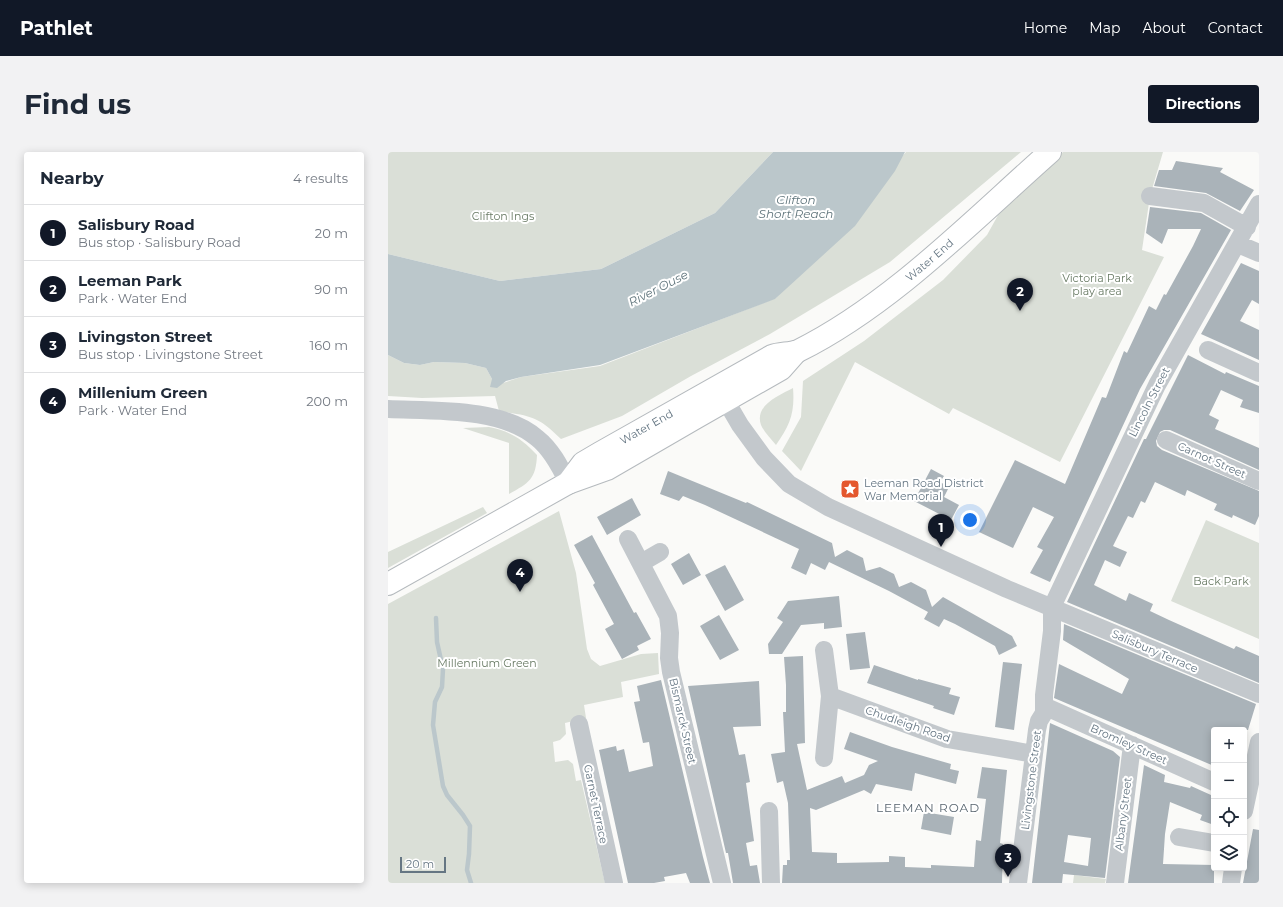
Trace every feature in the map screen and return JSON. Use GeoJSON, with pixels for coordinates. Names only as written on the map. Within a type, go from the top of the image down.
{"type":"FeatureCollection","features":[{"type":"Feature","properties":{"kind":"main road","name":"Water End"},"geometry":{"type":"LineString","coordinates":[[388,584],[568,483],[607,469],[721,393],[781,369],[796,352],[830,333],[901,283],[1050,152]]}},
{"type":"Feature","properties":{"kind":"street"},"geometry":{"type":"LineString","coordinates":[[1150,196],[1204,203],[1247,227]]}},
{"type":"Feature","properties":{"kind":"street","name":"Lincoln Street"},"geometry":{"type":"LineString","coordinates":[[1052,607],[1157,385],[1238,244],[1259,204]]}},
{"type":"Feature","properties":{"kind":"street"},"geometry":{"type":"LineString","coordinates":[[1238,244],[1259,253]]}},
{"type":"Feature","properties":{"kind":"street"},"geometry":{"type":"LineString","coordinates":[[1208,350],[1259,373]]}},
{"type":"Feature","properties":{"kind":"street","name":"Salisbury Terrace"},"geometry":{"type":"LineString","coordinates":[[721,393],[751,443],[789,484],[828,507],[1007,589],[1259,694]]}},
{"type":"Feature","properties":{"kind":"street"},"geometry":{"type":"LineString","coordinates":[[388,409],[463,413],[502,420],[524,429],[544,445],[558,462],[568,483]]}},
{"type":"Feature","properties":{"kind":"street","name":"Carnot Street"},"geometry":{"type":"LineString","coordinates":[[1166,440],[1259,481]]}},
{"type":"Feature","properties":{"kind":"street","name":"Bismarck Street"},"geometry":{"type":"LineString","coordinates":[[628,539],[668,616],[670,633],[669,658],[671,672],[722,883]]}},
{"type":"Feature","properties":{"kind":"street"},"geometry":{"type":"LineString","coordinates":[[641,563],[660,552]]}},
{"type":"Feature","properties":{"kind":"street","name":"Livingstone Street"},"geometry":{"type":"LineString","coordinates":[[1018,883],[1039,721],[1044,713],[1052,631],[1052,607]]}},
{"type":"Feature","properties":{"kind":"street"},"geometry":{"type":"LineString","coordinates":[[824,650],[830,696],[824,758]]}},
{"type":"Feature","properties":{"kind":"street","name":"Chudleigh Road"},"geometry":{"type":"LineString","coordinates":[[830,696],[940,737],[1034,754]]}},
{"type":"Feature","properties":{"kind":"street","name":"Bromley Street"},"geometry":{"type":"LineString","coordinates":[[1044,706],[1211,781]]}},
{"type":"Feature","properties":{"kind":"street","name":"Garnet Terrace"},"geometry":{"type":"LineString","coordinates":[[579,724],[614,883]]}},
{"type":"Feature","properties":{"kind":"street"},"geometry":{"type":"LineString","coordinates":[[1245,799],[1259,742]]}},
{"type":"Feature","properties":{"kind":"street","name":"Albany Street"},"geometry":{"type":"LineString","coordinates":[[1115,883],[1132,745]]}},
{"type":"Feature","properties":{"kind":"street"},"geometry":{"type":"LineString","coordinates":[[769,811],[771,883]]}},
{"type":"Feature","properties":{"kind":"street"},"geometry":{"type":"LineString","coordinates":[[1179,837],[1211,842]]}},
{"type":"Feature","properties":{"kind":"street"},"geometry":{"type":"LineString","coordinates":[[1230,883],[1232,871]]}},
{"type":"Feature","properties":{"kind":"green space","name":"Clifton Ings"},"geometry":{"type":"Polygon","coordinates":[[[388,152],[773,152],[715,213],[601,269],[500,281],[388,254],[388,152]]]}},
{"type":"Feature","properties":{"kind":"green space"},"geometry":{"type":"Polygon","coordinates":[[[906,152],[1021,152],[890,262],[770,334],[691,376],[622,416],[561,439],[540,421],[519,414],[499,411],[495,396],[422,398],[388,396],[388,355],[404,363],[420,365],[434,362],[465,363],[486,368],[492,379],[500,384],[521,377],[600,366],[776,298],[906,152]]]}},
{"type":"Feature","properties":{"kind":"green space","name":"Victoria Park play area"},"geometry":{"type":"Polygon","coordinates":[[[1063,152],[1163,152],[1150,196],[1142,250],[1164,257],[1060,462],[953,408],[949,414],[855,362],[801,471],[782,451],[801,417],[803,381],[864,341],[943,280],[987,235],[1002,208],[1063,152]]]}},
{"type":"Feature","properties":{"kind":"green space"},"geometry":{"type":"Polygon","coordinates":[[[793,388],[792,412],[788,425],[776,445],[761,425],[761,412],[765,406],[775,398],[793,388]]]}},
{"type":"Feature","properties":{"kind":"green space"},"geometry":{"type":"Polygon","coordinates":[[[489,427],[515,436],[537,455],[533,475],[522,487],[509,494],[509,443],[463,428],[489,427]]]}},
{"type":"Feature","properties":{"kind":"green space"},"geometry":{"type":"Polygon","coordinates":[[[483,507],[487,513],[388,568],[388,552],[483,507]]]}},
{"type":"Feature","properties":{"kind":"green space","name":"Millennium Green"},"geometry":{"type":"Polygon","coordinates":[[[559,511],[576,573],[587,649],[591,659],[600,666],[641,654],[658,653],[659,674],[621,682],[623,697],[584,705],[586,718],[565,723],[566,734],[560,740],[553,742],[555,762],[568,760],[573,764],[576,781],[581,780],[605,883],[388,883],[388,604],[559,511]]]}},
{"type":"Feature","properties":{"kind":"green space","name":"Back Park"},"geometry":{"type":"Polygon","coordinates":[[[1206,520],[1259,543],[1259,639],[1171,601],[1206,520]]]}},
{"type":"Feature","properties":{"kind":"green space"},"geometry":{"type":"Polygon","coordinates":[[[1074,875],[1106,879],[1105,883],[1073,883],[1074,875]]]}},
{"type":"Feature","properties":{"kind":"water","name":"Clifton Short Reach"},"geometry":{"type":"Polygon","coordinates":[[[773,152],[905,152],[895,171],[855,226],[775,299],[600,365],[521,377],[506,381],[497,388],[490,387],[492,379],[486,368],[465,363],[434,362],[420,365],[404,363],[388,355],[388,254],[500,281],[601,269],[715,213],[773,152]]]}},
{"type":"Feature","properties":{"kind":"building"},"geometry":{"type":"Polygon","coordinates":[[[1176,161],[1223,168],[1220,172],[1254,190],[1240,211],[1206,193],[1154,186],[1159,170],[1172,170],[1176,161]]]}},
{"type":"Feature","properties":{"kind":"building"},"geometry":{"type":"Polygon","coordinates":[[[1150,207],[1201,213],[1231,230],[1140,389],[1050,582],[1030,573],[1043,550],[1037,547],[1054,517],[1033,507],[1013,548],[979,532],[1015,460],[1065,484],[1102,397],[1106,398],[1124,351],[1127,353],[1149,306],[1156,310],[1164,294],[1166,295],[1193,246],[1201,229],[1168,229],[1162,244],[1146,233],[1150,207]]]}},
{"type":"Feature","properties":{"kind":"building"},"geometry":{"type":"Polygon","coordinates":[[[1241,263],[1259,271],[1259,304],[1252,300],[1240,321],[1259,330],[1259,360],[1201,334],[1241,263]]]}},
{"type":"Feature","properties":{"kind":"building"},"geometry":{"type":"Polygon","coordinates":[[[1188,355],[1225,374],[1226,372],[1259,386],[1259,413],[1240,407],[1243,400],[1221,390],[1209,415],[1219,420],[1215,429],[1259,448],[1259,470],[1170,430],[1160,432],[1156,441],[1157,446],[1162,450],[1259,491],[1259,516],[1255,525],[1233,515],[1232,518],[1214,510],[1217,504],[1187,490],[1185,496],[1155,482],[1145,503],[1141,501],[1133,518],[1128,516],[1113,546],[1127,552],[1120,567],[1105,560],[1094,585],[1126,601],[1129,593],[1153,604],[1150,611],[1234,649],[1236,646],[1259,656],[1259,683],[1067,602],[1144,439],[1146,439],[1188,355]]]}},
{"type":"Feature","properties":{"kind":"building"},"geometry":{"type":"Polygon","coordinates":[[[931,469],[944,476],[940,482],[949,487],[944,497],[959,505],[951,520],[914,501],[931,469]]]}},
{"type":"Feature","properties":{"kind":"building"},"geometry":{"type":"Polygon","coordinates":[[[668,471],[746,503],[747,502],[832,543],[835,557],[847,550],[863,558],[866,571],[880,567],[894,574],[899,587],[911,582],[926,590],[932,607],[943,597],[1012,636],[1017,646],[999,655],[995,646],[955,624],[944,619],[939,627],[924,619],[928,612],[829,562],[825,570],[811,563],[806,575],[791,568],[799,549],[683,496],[679,501],[660,494],[668,471]]]}},
{"type":"Feature","properties":{"kind":"building"},"geometry":{"type":"Polygon","coordinates":[[[632,498],[641,515],[607,535],[597,517],[632,498]]]}},
{"type":"Feature","properties":{"kind":"building"},"geometry":{"type":"Polygon","coordinates":[[[592,535],[634,613],[636,612],[651,639],[637,646],[639,650],[622,659],[605,629],[614,624],[593,585],[595,583],[574,545],[592,535]]]}},
{"type":"Feature","properties":{"kind":"building"},"geometry":{"type":"Polygon","coordinates":[[[689,553],[701,575],[683,585],[671,564],[689,553]]]}},
{"type":"Feature","properties":{"kind":"building"},"geometry":{"type":"Polygon","coordinates":[[[725,565],[744,600],[725,611],[705,575],[725,565]]]}},
{"type":"Feature","properties":{"kind":"building"},"geometry":{"type":"Polygon","coordinates":[[[839,596],[842,627],[824,629],[824,623],[801,625],[782,654],[769,654],[768,644],[783,622],[777,618],[788,601],[839,596]]]}},
{"type":"Feature","properties":{"kind":"building"},"geometry":{"type":"Polygon","coordinates":[[[719,615],[739,650],[720,660],[700,626],[719,615]]]}},
{"type":"Feature","properties":{"kind":"building"},"geometry":{"type":"Polygon","coordinates":[[[1064,624],[1256,704],[1248,730],[1247,727],[1211,727],[1211,765],[1054,698],[1059,664],[1122,694],[1129,679],[1063,640],[1064,624]]]}},
{"type":"Feature","properties":{"kind":"building"},"geometry":{"type":"Polygon","coordinates":[[[865,632],[870,668],[850,670],[846,634],[865,632]]]}},
{"type":"Feature","properties":{"kind":"building"},"geometry":{"type":"Polygon","coordinates":[[[803,656],[805,743],[797,744],[807,790],[842,776],[845,783],[864,775],[869,765],[878,761],[844,749],[850,732],[892,747],[951,764],[950,769],[959,771],[956,784],[915,773],[912,791],[876,784],[871,794],[864,790],[816,810],[810,808],[812,852],[837,853],[837,863],[889,862],[889,856],[905,857],[905,867],[931,868],[931,865],[974,867],[976,840],[981,841],[986,799],[977,798],[982,767],[1007,770],[1000,843],[1003,844],[1002,883],[782,883],[783,865],[787,865],[787,860],[790,860],[788,803],[783,781],[777,783],[771,754],[785,752],[783,712],[786,712],[786,685],[784,657],[803,656]]]}},
{"type":"Feature","properties":{"kind":"building"},"geometry":{"type":"Polygon","coordinates":[[[1003,662],[1022,664],[1014,730],[995,727],[1003,662]]]}},
{"type":"Feature","properties":{"kind":"building"},"geometry":{"type":"Polygon","coordinates":[[[874,665],[918,680],[951,688],[949,694],[960,697],[954,715],[933,708],[934,706],[867,683],[874,665]]]}},
{"type":"Feature","properties":{"kind":"building"},"geometry":{"type":"Polygon","coordinates":[[[661,680],[710,883],[690,883],[686,873],[664,877],[665,881],[654,883],[628,883],[599,750],[616,746],[617,751],[624,749],[629,772],[653,766],[649,742],[643,743],[634,702],[640,701],[637,686],[661,680]]]}},
{"type":"Feature","properties":{"kind":"building"},"geometry":{"type":"Polygon","coordinates":[[[759,681],[761,726],[733,727],[739,755],[745,754],[750,782],[746,783],[754,841],[746,843],[750,866],[757,865],[760,883],[733,883],[728,853],[726,853],[688,686],[759,681]]]}},
{"type":"Feature","properties":{"kind":"building"},"geometry":{"type":"Polygon","coordinates":[[[1050,723],[1113,751],[1120,757],[1105,878],[1063,874],[1062,883],[1032,883],[1050,723]],[[1068,835],[1064,862],[1088,866],[1091,838],[1068,835]]]}},
{"type":"Feature","properties":{"kind":"building"},"geometry":{"type":"Polygon","coordinates":[[[1144,765],[1165,775],[1164,782],[1190,788],[1191,786],[1211,795],[1211,824],[1200,820],[1202,815],[1170,802],[1165,834],[1163,864],[1211,865],[1211,871],[1214,871],[1214,883],[1128,883],[1144,765]]]}},
{"type":"Feature","properties":{"kind":"building"},"geometry":{"type":"Polygon","coordinates":[[[924,812],[954,817],[951,835],[921,829],[924,812]]]}},
{"type":"Feature","properties":{"kind":"building"},"geometry":{"type":"Polygon","coordinates":[[[1253,829],[1259,830],[1259,883],[1243,883],[1245,871],[1247,871],[1247,861],[1253,829]]]}},
{"type":"Feature","properties":{"kind":"waterway"},"geometry":{"type":"LineString","coordinates":[[436,618],[437,642],[443,669],[442,687],[435,702],[433,725],[443,786],[447,795],[470,826],[467,870],[471,883]]}},
{"type":"Feature","properties":{"kind":"place","name":"Leeman Park"},"geometry":{"type":"Point","coordinates":[1020,311]}},
{"type":"Feature","properties":{"kind":"place","name":"Leeman Road District War Memorial"},"geometry":{"type":"Point","coordinates":[850,489]}},
{"type":"Feature","properties":{"kind":"place","name":"Salisbury Road"},"geometry":{"type":"Point","coordinates":[941,547]}},
{"type":"Feature","properties":{"kind":"place","name":"Millenium Green"},"geometry":{"type":"Point","coordinates":[520,592]}},
{"type":"Feature","properties":{"kind":"place","name":"Livingston Street"},"geometry":{"type":"Point","coordinates":[1008,877]}},
{"type":"Feature","properties":{"kind":"district","name":"LEEMAN ROAD"},"geometry":{"type":"Point","coordinates":[928,807]}},
{"type":"Feature","properties":{"kind":"water label","name":"River Ouse"},"geometry":{"type":"Point","coordinates":[658,288]}}]}
